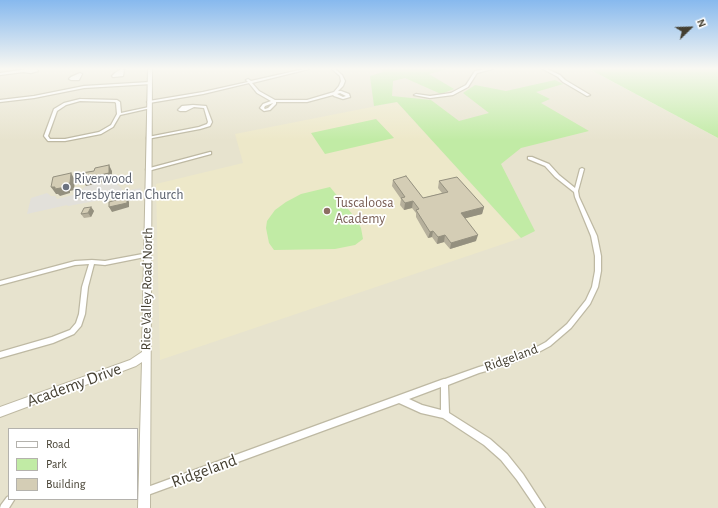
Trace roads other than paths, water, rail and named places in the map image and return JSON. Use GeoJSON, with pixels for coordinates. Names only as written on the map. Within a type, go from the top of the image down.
{"type":"FeatureCollection","features":[{"type":"Feature","properties":{"kind":"street"},"geometry":{"type":"LineString","coordinates":[[0,101],[55,93]]}},
{"type":"Feature","properties":{"kind":"street","name":"Rice Valley Road North"},"geometry":{"type":"LineString","coordinates":[[144,508],[150,93]]}},
{"type":"Feature","properties":{"kind":"street"},"geometry":{"type":"LineString","coordinates":[[119,114],[142,111],[149,103],[204,93]]}},
{"type":"Feature","properties":{"kind":"street"},"geometry":{"type":"LineString","coordinates":[[259,93],[274,101],[288,102],[307,101],[333,93]]}},
{"type":"Feature","properties":{"kind":"street"},"geometry":{"type":"LineString","coordinates":[[416,95],[430,97],[454,93]]}},
{"type":"Feature","properties":{"kind":"street"},"geometry":{"type":"LineString","coordinates":[[584,93],[588,95]]}},
{"type":"Feature","properties":{"kind":"street"},"geometry":{"type":"LineString","coordinates":[[85,100],[113,100],[118,102],[119,114],[112,126],[100,133],[59,141],[49,140],[46,136],[55,110],[70,102],[85,100]]}},
{"type":"Feature","properties":{"kind":"street"},"geometry":{"type":"LineString","coordinates":[[148,136],[162,135],[208,125],[210,122],[205,107],[193,106]]}},
{"type":"Feature","properties":{"kind":"street"},"geometry":{"type":"LineString","coordinates":[[148,168],[175,163],[210,153]]}},
{"type":"Feature","properties":{"kind":"street"},"geometry":{"type":"LineString","coordinates":[[530,158],[547,165],[557,176],[576,191],[582,169]]}},
{"type":"Feature","properties":{"kind":"street","name":"Ridgeland"},"geometry":{"type":"LineString","coordinates":[[144,492],[444,382],[504,363],[535,351],[548,344],[569,326],[588,302],[595,287],[598,256],[594,236],[577,197],[576,191]]}},
{"type":"Feature","properties":{"kind":"street"},"geometry":{"type":"LineString","coordinates":[[0,283],[71,264],[115,262],[148,255]]}},
{"type":"Feature","properties":{"kind":"street"},"geometry":{"type":"LineString","coordinates":[[0,355],[53,340],[72,332],[79,324],[82,314],[85,287],[92,262]]}},
{"type":"Feature","properties":{"kind":"street","name":"Academy Drive"},"geometry":{"type":"LineString","coordinates":[[0,412],[133,363],[146,354]]}},
{"type":"Feature","properties":{"kind":"street"},"geometry":{"type":"LineString","coordinates":[[444,382],[445,415]]}},
{"type":"Feature","properties":{"kind":"street"},"geometry":{"type":"LineString","coordinates":[[400,399],[421,409],[445,415],[487,442],[504,458],[520,477],[541,508]]}},
{"type":"Feature","properties":{"kind":"street"},"geometry":{"type":"LineString","coordinates":[[4,508],[10,500]]}},
{"type":"Feature","properties":{"kind":"place","name":"Riverwood Presbyterian Church"},"geometry":{"type":"Point","coordinates":[66,187]}},
{"type":"Feature","properties":{"kind":"place","name":"Tuscaloosa Academy"},"geometry":{"type":"Point","coordinates":[327,211]}}]}
